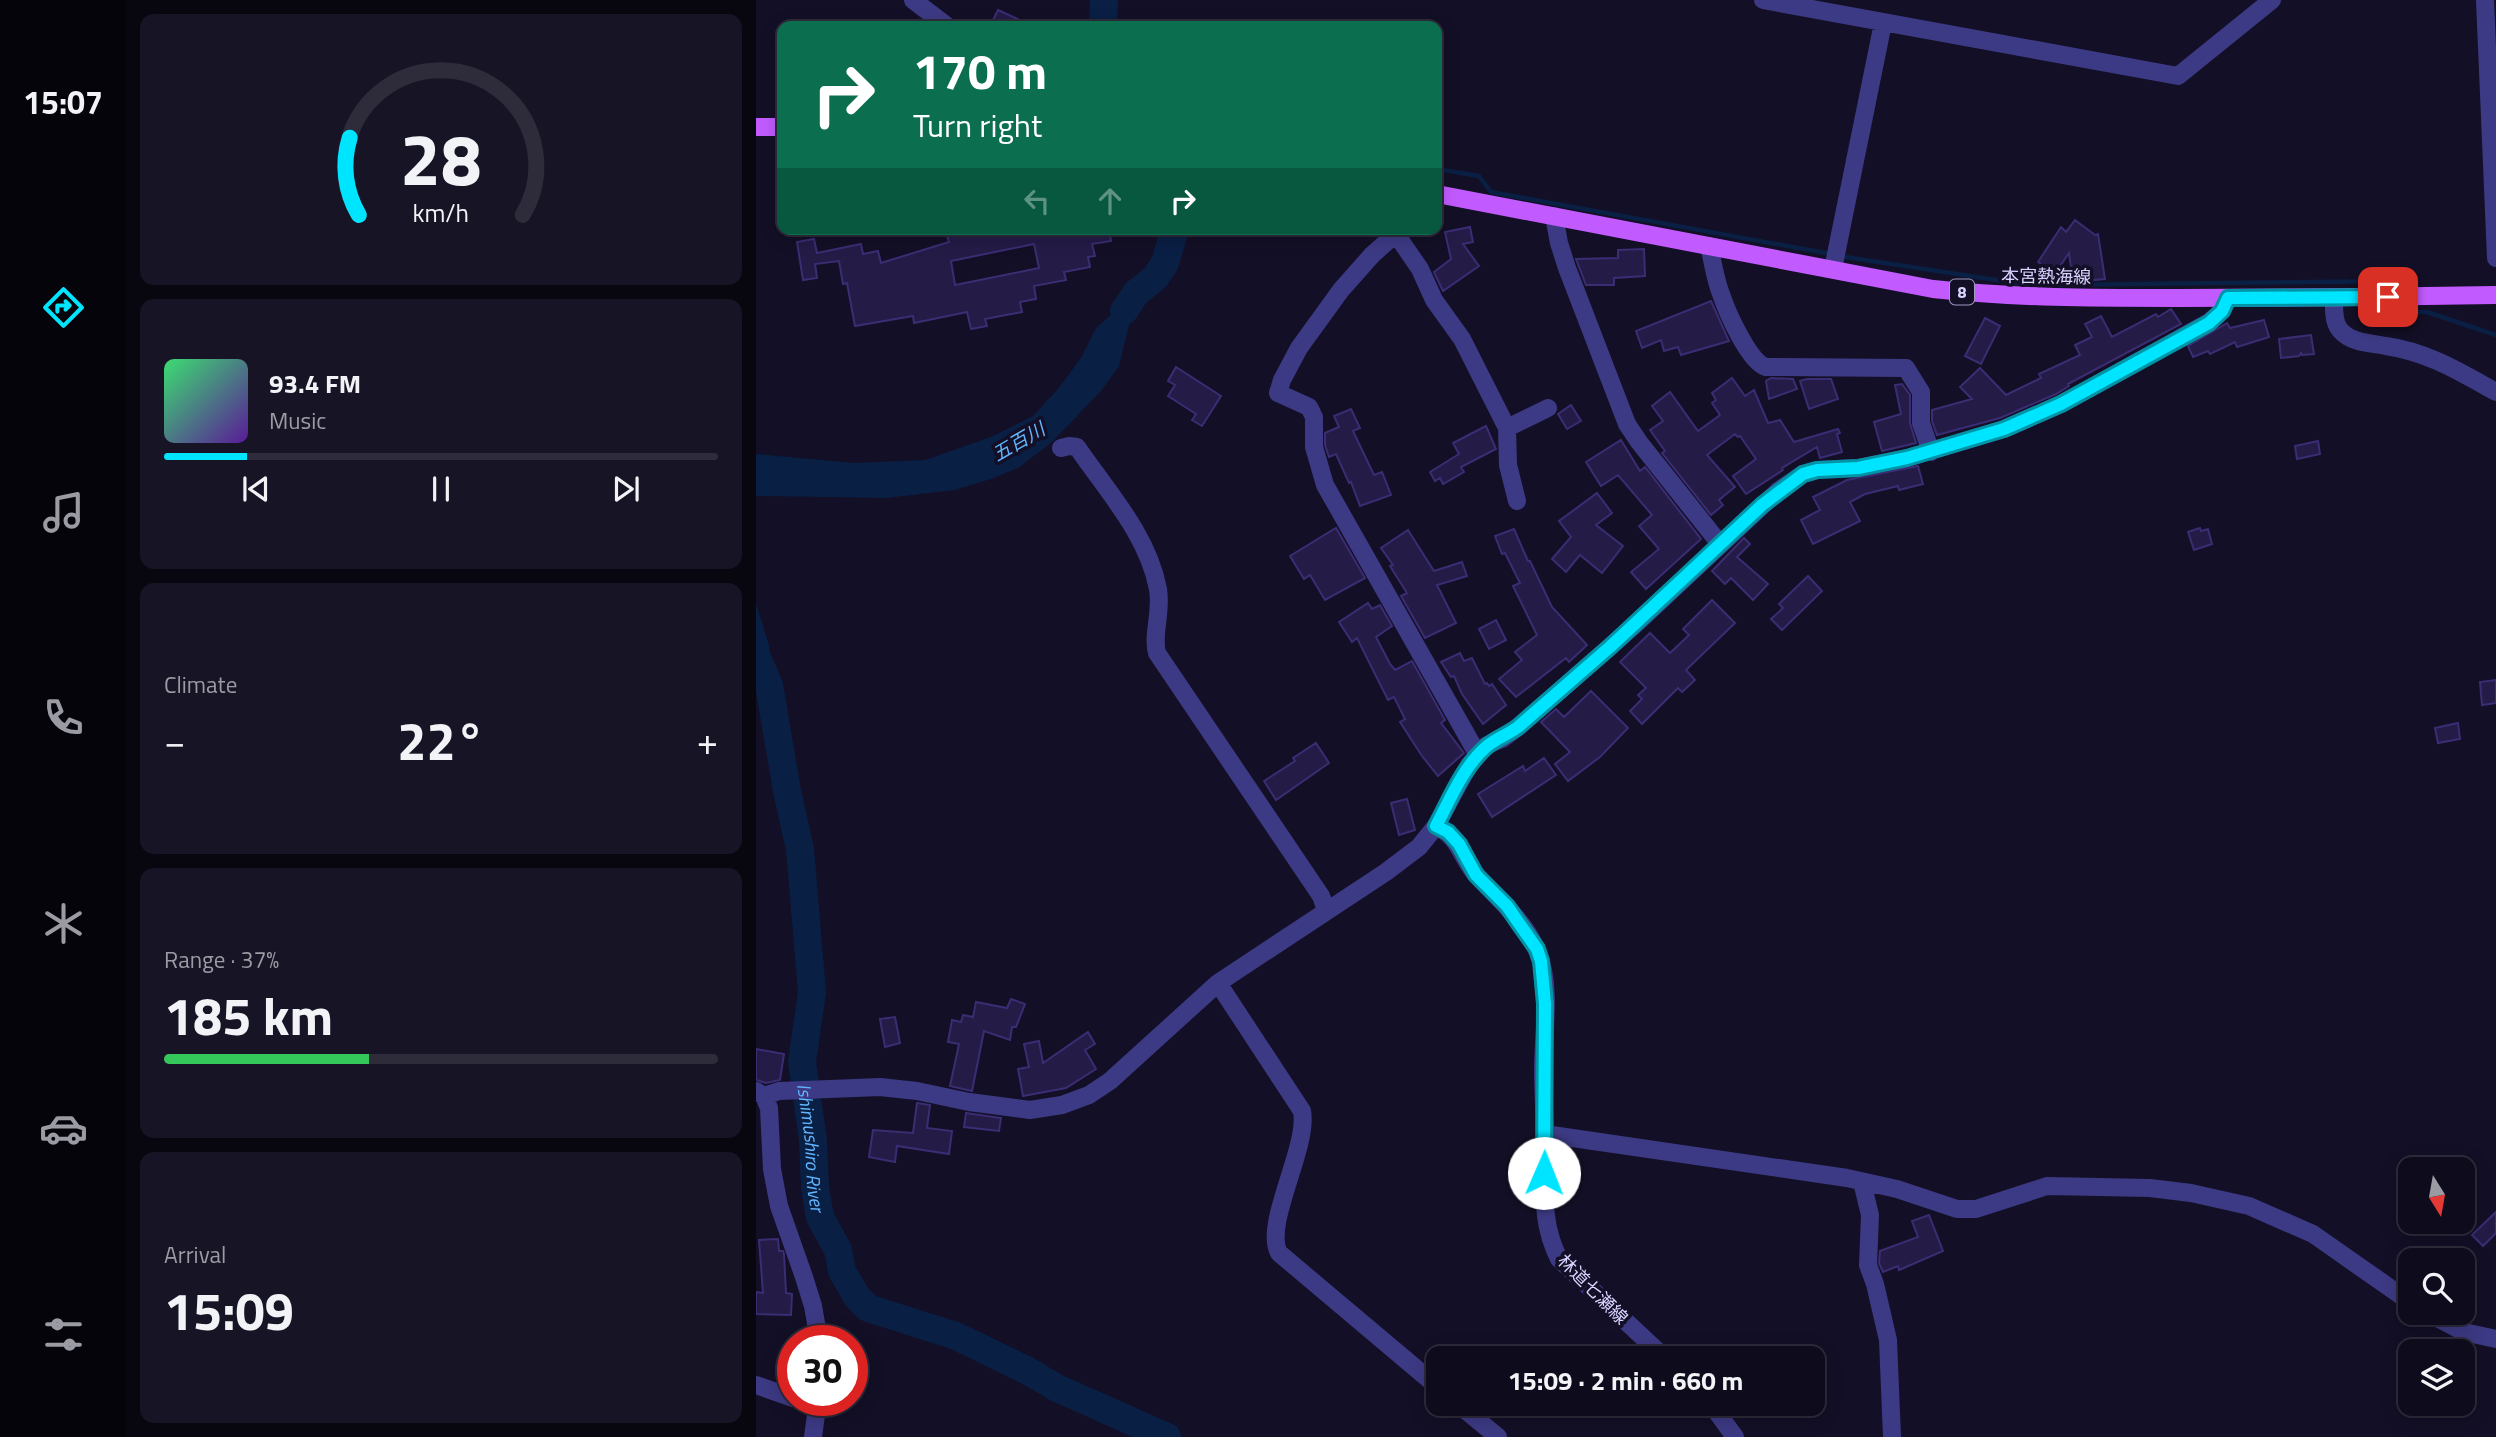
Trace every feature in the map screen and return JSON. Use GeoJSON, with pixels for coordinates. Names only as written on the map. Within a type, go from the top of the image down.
{"type":"FeatureCollection","features":[{"type":"Feature","properties":{"kind":"main road"},"geometry":{"type":"LineString","coordinates":[[756,127],[777,127]]}},
{"type":"Feature","properties":{"kind":"main road","name":"本宮熱海線"},"geometry":{"type":"LineString","coordinates":[[1442,195],[1933,289],[1996,296],[2049,299],[2496,295]]}},
{"type":"Feature","properties":{"kind":"street"},"geometry":{"type":"LineString","coordinates":[[914,0],[941,21]]}},
{"type":"Feature","properties":{"kind":"street"},"geometry":{"type":"LineString","coordinates":[[1763,0],[2178,76],[2273,0]]}},
{"type":"Feature","properties":{"kind":"street"},"geometry":{"type":"LineString","coordinates":[[2485,0],[2496,258]]}},
{"type":"Feature","properties":{"kind":"street"},"geometry":{"type":"LineString","coordinates":[[1833,269],[1883,23]]}},
{"type":"Feature","properties":{"kind":"street"},"geometry":{"type":"LineString","coordinates":[[1554,216],[1567,268],[1627,424],[1720,544]]}},
{"type":"Feature","properties":{"kind":"street"},"geometry":{"type":"LineString","coordinates":[[1395,235],[1372,255],[1341,290],[1322,320],[1299,348],[1278,393],[1309,407],[1314,417],[1314,447],[1325,485],[1478,755]]}},
{"type":"Feature","properties":{"kind":"street"},"geometry":{"type":"LineString","coordinates":[[1400,235],[1434,300],[1462,340],[1507,428],[1508,465],[1517,501]]}},
{"type":"Feature","properties":{"kind":"street"},"geometry":{"type":"LineString","coordinates":[[1709,246],[1721,295],[1741,338],[1758,365],[1766,368],[1906,368],[1921,392],[1921,423],[1931,452]]}},
{"type":"Feature","properties":{"kind":"street"},"geometry":{"type":"LineString","coordinates":[[816,1325],[813,1306],[779,1206],[772,1169],[766,1093],[880,1087],[1020,1109],[1062,1105],[1088,1095],[1110,1081],[1218,983],[1419,847],[1436,826],[1469,765],[1487,745],[1502,739],[1518,727],[1611,646],[1778,491],[1803,474],[1817,470],[1858,468],[1931,452],[2004,429],[2061,404],[2209,323],[2222,311],[2228,298]]}},
{"type":"Feature","properties":{"kind":"street"},"geometry":{"type":"LineString","coordinates":[[2334,298],[2336,324],[2353,339],[2423,354],[2496,392]]}},
{"type":"Feature","properties":{"kind":"street"},"geometry":{"type":"LineString","coordinates":[[1507,428],[1548,408]]}},
{"type":"Feature","properties":{"kind":"street"},"geometry":{"type":"LineString","coordinates":[[1061,448],[1077,447],[1139,536],[1158,589],[1160,607],[1155,644],[1157,653],[1321,896],[1326,910]]}},
{"type":"Feature","properties":{"kind":"street","name":"林道七瀬線"},"geometry":{"type":"LineString","coordinates":[[1436,826],[1448,832],[1459,844],[1476,875],[1507,906],[1537,949],[1545,1004],[1543,1191],[1546,1224],[1559,1259],[1652,1346]]}},
{"type":"Feature","properties":{"kind":"street"},"geometry":{"type":"LineString","coordinates":[[1218,983],[1302,1111],[1302,1133],[1277,1226],[1276,1244],[1279,1253],[1426,1377]]}},
{"type":"Feature","properties":{"kind":"street"},"geometry":{"type":"LineString","coordinates":[[1545,1134],[1847,1178],[1897,1189],[1964,1210],[1976,1209],[2047,1186],[2150,1188],[2192,1193],[2249,1206],[2314,1234],[2398,1294]]}},
{"type":"Feature","properties":{"kind":"street"},"geometry":{"type":"LineString","coordinates":[[1862,1182],[1870,1215],[1868,1265],[1888,1340],[1892,1437]]}},
{"type":"Feature","properties":{"kind":"street"},"geometry":{"type":"LineString","coordinates":[[2451,1325],[2464,1332],[2496,1339]]}},
{"type":"Feature","properties":{"kind":"street"},"geometry":{"type":"LineString","coordinates":[[756,1385],[777,1392]]}},
{"type":"Feature","properties":{"kind":"street"},"geometry":{"type":"LineString","coordinates":[[813,1437],[816,1416]]}},
{"type":"Feature","properties":{"kind":"street"},"geometry":{"type":"LineString","coordinates":[[1473,1416],[1498,1437]]}},
{"type":"Feature","properties":{"kind":"street"},"geometry":{"type":"LineString","coordinates":[[1720,1416],[1735,1437]]}},
{"type":"Feature","properties":{"kind":"water"},"geometry":{"type":"Polygon","coordinates":[[[1150,282],[1134,305],[1119,366],[1101,391],[1051,443],[1018,468],[955,490],[886,498],[756,496],[756,454],[854,463],[925,460],[991,437],[1033,416],[1070,373],[1096,328],[1121,306],[1129,293],[1150,282]]]}},
{"type":"Feature","properties":{"kind":"water"},"geometry":{"type":"Polygon","coordinates":[[[756,604],[769,645],[779,728],[756,682],[756,604]]]}},
{"type":"Feature","properties":{"kind":"building"},"geometry":{"type":"Polygon","coordinates":[[[998,10],[1022,21],[992,21],[998,10]]]}},
{"type":"Feature","properties":{"kind":"building"},"geometry":{"type":"Polygon","coordinates":[[[2075,220],[2095,235],[2098,234],[2105,279],[2073,282],[2069,253],[2050,281],[2036,271],[2041,264],[2038,262],[2061,227],[2066,232],[2075,220]]]}},
{"type":"Feature","properties":{"kind":"building"},"geometry":{"type":"Polygon","coordinates":[[[1470,227],[1473,242],[1463,244],[1479,266],[1443,291],[1434,272],[1451,259],[1445,232],[1470,227]]]}},
{"type":"Feature","properties":{"kind":"building"},"geometry":{"type":"Polygon","coordinates":[[[947,235],[1110,235],[1111,241],[1092,244],[1095,256],[1088,257],[1090,267],[1064,272],[1066,280],[1034,286],[1036,299],[1020,302],[1022,312],[985,319],[987,326],[971,329],[967,312],[914,323],[913,316],[855,326],[847,283],[843,284],[839,261],[815,264],[817,278],[803,280],[797,242],[814,239],[817,253],[861,244],[863,254],[878,251],[881,263],[949,242],[947,235]],[[1034,244],[951,261],[955,285],[1039,268],[1034,244]]]}},
{"type":"Feature","properties":{"kind":"building"},"geometry":{"type":"Polygon","coordinates":[[[1644,249],[1645,276],[1614,278],[1614,285],[1586,285],[1576,259],[1618,258],[1618,250],[1644,249]]]}},
{"type":"Feature","properties":{"kind":"building"},"geometry":{"type":"Polygon","coordinates":[[[1711,301],[1729,341],[1681,355],[1678,347],[1664,351],[1661,340],[1642,348],[1636,331],[1711,301]]]}},
{"type":"Feature","properties":{"kind":"building"},"geometry":{"type":"Polygon","coordinates":[[[2171,309],[2181,324],[2068,384],[2069,386],[2056,394],[2000,418],[1937,435],[1932,421],[1932,410],[1972,399],[1960,387],[1980,368],[2006,395],[2041,378],[2039,374],[2080,355],[2075,345],[2092,337],[2085,324],[2101,316],[2112,337],[2171,309]]]}},
{"type":"Feature","properties":{"kind":"building"},"geometry":{"type":"Polygon","coordinates":[[[1985,318],[2000,326],[1981,364],[1965,356],[1985,318]]]}},
{"type":"Feature","properties":{"kind":"building"},"geometry":{"type":"Polygon","coordinates":[[[2264,320],[2269,337],[2237,347],[2235,342],[2210,354],[2208,351],[2193,357],[2188,346],[2227,323],[2230,328],[2264,320]]]}},
{"type":"Feature","properties":{"kind":"building"},"geometry":{"type":"Polygon","coordinates":[[[2311,335],[2314,354],[2301,353],[2299,356],[2281,358],[2279,339],[2311,335]]]}},
{"type":"Feature","properties":{"kind":"building"},"geometry":{"type":"Polygon","coordinates":[[[1176,367],[1221,396],[1202,426],[1192,420],[1196,414],[1168,396],[1175,385],[1168,381],[1176,367]]]}},
{"type":"Feature","properties":{"kind":"building"},"geometry":{"type":"Polygon","coordinates":[[[1732,378],[1745,396],[1754,390],[1768,423],[1780,420],[1794,442],[1838,429],[1842,452],[1820,458],[1817,447],[1746,494],[1733,476],[1756,459],[1740,436],[1735,434],[1707,455],[1735,487],[1719,500],[1723,505],[1711,515],[1662,453],[1665,451],[1650,430],[1663,421],[1652,406],[1670,392],[1698,431],[1720,415],[1712,403],[1716,400],[1712,393],[1732,378]]]}},
{"type":"Feature","properties":{"kind":"building"},"geometry":{"type":"Polygon","coordinates":[[[1771,378],[1793,379],[1797,389],[1769,399],[1766,381],[1771,378]]]}},
{"type":"Feature","properties":{"kind":"building"},"geometry":{"type":"Polygon","coordinates":[[[1831,379],[1838,399],[1809,409],[1800,381],[1831,379]]]}},
{"type":"Feature","properties":{"kind":"building"},"geometry":{"type":"Polygon","coordinates":[[[1902,384],[1910,395],[1910,423],[1916,443],[1882,451],[1874,422],[1901,414],[1895,385],[1902,384]]]}},
{"type":"Feature","properties":{"kind":"building"},"geometry":{"type":"Polygon","coordinates":[[[1571,405],[1581,421],[1567,429],[1558,414],[1571,405]]]}},
{"type":"Feature","properties":{"kind":"building"},"geometry":{"type":"Polygon","coordinates":[[[1351,409],[1360,428],[1353,431],[1374,475],[1382,472],[1391,495],[1360,506],[1336,454],[1329,457],[1325,445],[1325,433],[1339,427],[1334,416],[1351,409]]]}},
{"type":"Feature","properties":{"kind":"building"},"geometry":{"type":"Polygon","coordinates":[[[1486,426],[1496,449],[1461,467],[1464,472],[1443,484],[1440,478],[1435,481],[1430,472],[1459,454],[1453,443],[1486,426]]]}},
{"type":"Feature","properties":{"kind":"building"},"geometry":{"type":"Polygon","coordinates":[[[1621,440],[1640,471],[1645,467],[1701,539],[1646,589],[1631,572],[1659,549],[1639,526],[1652,515],[1618,475],[1601,486],[1586,462],[1621,440]]]}},
{"type":"Feature","properties":{"kind":"building"},"geometry":{"type":"Polygon","coordinates":[[[2318,441],[2320,454],[2297,459],[2295,446],[2318,441]]]}},
{"type":"Feature","properties":{"kind":"building"},"geometry":{"type":"Polygon","coordinates":[[[1918,466],[1923,484],[1899,490],[1898,486],[1865,494],[1850,502],[1860,521],[1813,544],[1801,520],[1820,510],[1813,497],[1847,480],[1918,466]]]}},
{"type":"Feature","properties":{"kind":"building"},"geometry":{"type":"Polygon","coordinates":[[[1597,493],[1612,513],[1596,525],[1623,546],[1602,573],[1580,555],[1566,572],[1552,559],[1571,537],[1559,521],[1597,493]]]}},
{"type":"Feature","properties":{"kind":"building"},"geometry":{"type":"Polygon","coordinates":[[[1336,528],[1365,578],[1325,600],[1310,575],[1304,579],[1290,556],[1336,528]]]}},
{"type":"Feature","properties":{"kind":"building"},"geometry":{"type":"Polygon","coordinates":[[[2200,528],[2201,531],[2208,529],[2212,544],[2194,550],[2188,532],[2200,528]]]}},
{"type":"Feature","properties":{"kind":"building"},"geometry":{"type":"Polygon","coordinates":[[[1514,529],[1552,607],[1587,645],[1569,662],[1566,658],[1516,697],[1499,679],[1522,660],[1515,652],[1537,635],[1513,586],[1520,583],[1505,553],[1502,554],[1495,536],[1514,529]]]}},
{"type":"Feature","properties":{"kind":"building"},"geometry":{"type":"Polygon","coordinates":[[[1408,530],[1434,571],[1462,562],[1467,576],[1437,585],[1456,623],[1425,638],[1401,596],[1407,593],[1381,548],[1408,530]]]}},
{"type":"Feature","properties":{"kind":"building"},"geometry":{"type":"Polygon","coordinates":[[[1744,538],[1750,544],[1737,557],[1768,584],[1753,600],[1731,578],[1725,584],[1712,571],[1744,538]]]}},
{"type":"Feature","properties":{"kind":"building"},"geometry":{"type":"Polygon","coordinates":[[[1808,576],[1822,591],[1782,630],[1771,619],[1783,608],[1779,604],[1808,576]]]}},
{"type":"Feature","properties":{"kind":"building"},"geometry":{"type":"Polygon","coordinates":[[[1712,600],[1735,623],[1686,670],[1695,680],[1682,692],[1678,688],[1642,724],[1630,711],[1642,699],[1638,695],[1646,688],[1620,662],[1650,633],[1670,653],[1689,635],[1683,629],[1712,600]]]}},
{"type":"Feature","properties":{"kind":"building"},"geometry":{"type":"Polygon","coordinates":[[[1368,603],[1372,609],[1380,605],[1392,626],[1376,637],[1390,664],[1395,670],[1412,661],[1445,720],[1441,723],[1464,753],[1438,776],[1400,722],[1405,719],[1394,697],[1388,700],[1357,638],[1352,642],[1339,622],[1368,603]]]}},
{"type":"Feature","properties":{"kind":"building"},"geometry":{"type":"Polygon","coordinates":[[[1496,620],[1506,640],[1489,649],[1479,629],[1496,620]]]}},
{"type":"Feature","properties":{"kind":"building"},"geometry":{"type":"Polygon","coordinates":[[[1460,653],[1464,661],[1472,658],[1485,684],[1492,684],[1506,705],[1483,724],[1462,694],[1454,676],[1451,677],[1441,662],[1460,653]]]}},
{"type":"Feature","properties":{"kind":"building"},"geometry":{"type":"Polygon","coordinates":[[[2496,680],[2496,703],[2482,705],[2480,682],[2496,680]]]}},
{"type":"Feature","properties":{"kind":"building"},"geometry":{"type":"Polygon","coordinates":[[[1591,691],[1628,728],[1600,757],[1568,781],[1555,764],[1570,752],[1541,722],[1556,709],[1564,717],[1591,691]]]}},
{"type":"Feature","properties":{"kind":"building"},"geometry":{"type":"Polygon","coordinates":[[[2458,723],[2460,739],[2438,743],[2435,728],[2458,723]]]}},
{"type":"Feature","properties":{"kind":"building"},"geometry":{"type":"Polygon","coordinates":[[[1316,743],[1329,763],[1276,800],[1264,781],[1295,761],[1293,758],[1316,743]]]}},
{"type":"Feature","properties":{"kind":"building"},"geometry":{"type":"Polygon","coordinates":[[[1544,758],[1556,775],[1492,817],[1478,794],[1523,766],[1525,771],[1544,758]]]}},
{"type":"Feature","properties":{"kind":"building"},"geometry":{"type":"Polygon","coordinates":[[[1407,799],[1415,830],[1399,835],[1391,803],[1407,799]]]}},
{"type":"Feature","properties":{"kind":"building"},"geometry":{"type":"Polygon","coordinates":[[[1011,999],[1025,1004],[1016,1027],[1012,1027],[1010,1040],[984,1031],[972,1091],[950,1086],[959,1044],[948,1042],[952,1020],[961,1022],[963,1015],[973,1017],[976,1002],[1007,1008],[1011,999]]]}},
{"type":"Feature","properties":{"kind":"building"},"geometry":{"type":"Polygon","coordinates":[[[895,1017],[900,1043],[885,1047],[880,1019],[895,1017]]]}},
{"type":"Feature","properties":{"kind":"building"},"geometry":{"type":"Polygon","coordinates":[[[1088,1032],[1095,1044],[1085,1050],[1096,1069],[1066,1088],[1023,1096],[1018,1069],[1029,1067],[1024,1044],[1039,1041],[1043,1063],[1088,1032]]]}},
{"type":"Feature","properties":{"kind":"building"},"geometry":{"type":"Polygon","coordinates":[[[756,1049],[784,1054],[780,1080],[766,1083],[756,1080],[756,1049]]]}},
{"type":"Feature","properties":{"kind":"building"},"geometry":{"type":"Polygon","coordinates":[[[917,1103],[930,1105],[927,1128],[952,1131],[949,1154],[897,1146],[895,1162],[869,1157],[873,1130],[913,1133],[917,1103]]]}},
{"type":"Feature","properties":{"kind":"building"},"geometry":{"type":"Polygon","coordinates":[[[966,1113],[1001,1118],[999,1131],[964,1127],[966,1113]]]}},
{"type":"Feature","properties":{"kind":"building"},"geometry":{"type":"Polygon","coordinates":[[[2496,1212],[2496,1233],[2483,1246],[2472,1235],[2496,1212]]]}},
{"type":"Feature","properties":{"kind":"building"},"geometry":{"type":"Polygon","coordinates":[[[1929,1215],[1943,1251],[1899,1270],[1898,1266],[1883,1272],[1879,1263],[1880,1251],[1918,1237],[1912,1221],[1929,1215]]]}},
{"type":"Feature","properties":{"kind":"building"},"geometry":{"type":"Polygon","coordinates":[[[778,1239],[779,1251],[784,1254],[786,1293],[792,1294],[791,1315],[756,1314],[756,1292],[763,1293],[759,1240],[778,1239]]]}},
{"type":"Feature","properties":{"kind":"waterway","name":"五百川"},"geometry":{"type":"LineString","coordinates":[[1103,21],[1104,0]]}},
{"type":"Feature","properties":{"kind":"waterway"},"geometry":{"type":"LineString","coordinates":[[1442,170],[1479,176],[1491,192],[1831,254]]}},
{"type":"Feature","properties":{"kind":"waterway","name":"五百川"},"geometry":{"type":"LineString","coordinates":[[1124,311],[1136,293],[1155,278],[1165,263],[1173,235]]}},
{"type":"Feature","properties":{"kind":"waterway"},"geometry":{"type":"LineString","coordinates":[[1839,256],[2016,283],[2047,285],[2399,281],[2400,294]]}},
{"type":"Feature","properties":{"kind":"waterway"},"geometry":{"type":"LineString","coordinates":[[2401,303],[2401,312],[2427,312],[2496,335]]}},
{"type":"Feature","properties":{"kind":"waterway","name":"Ishimushiro River"},"geometry":{"type":"LineString","coordinates":[[756,655],[769,685],[800,849],[812,992],[802,1062],[820,1217],[838,1250],[842,1271],[857,1297],[868,1308],[956,1336],[1057,1388],[1167,1437]]}},
{"type":"Feature","properties":{"kind":"route"},"geometry":{"type":"LineString","coordinates":[[1544,1173],[1545,1004],[1541,961],[1537,949],[1507,906],[1476,875],[1459,844],[1448,832],[1436,826],[1469,765],[1487,745],[1502,739],[1518,727],[1611,646],[1762,505],[1803,474],[1817,470],[1858,468],[1907,458],[2004,429],[2061,404],[2209,323],[2226,306],[2228,298],[2388,297]]}}]}
